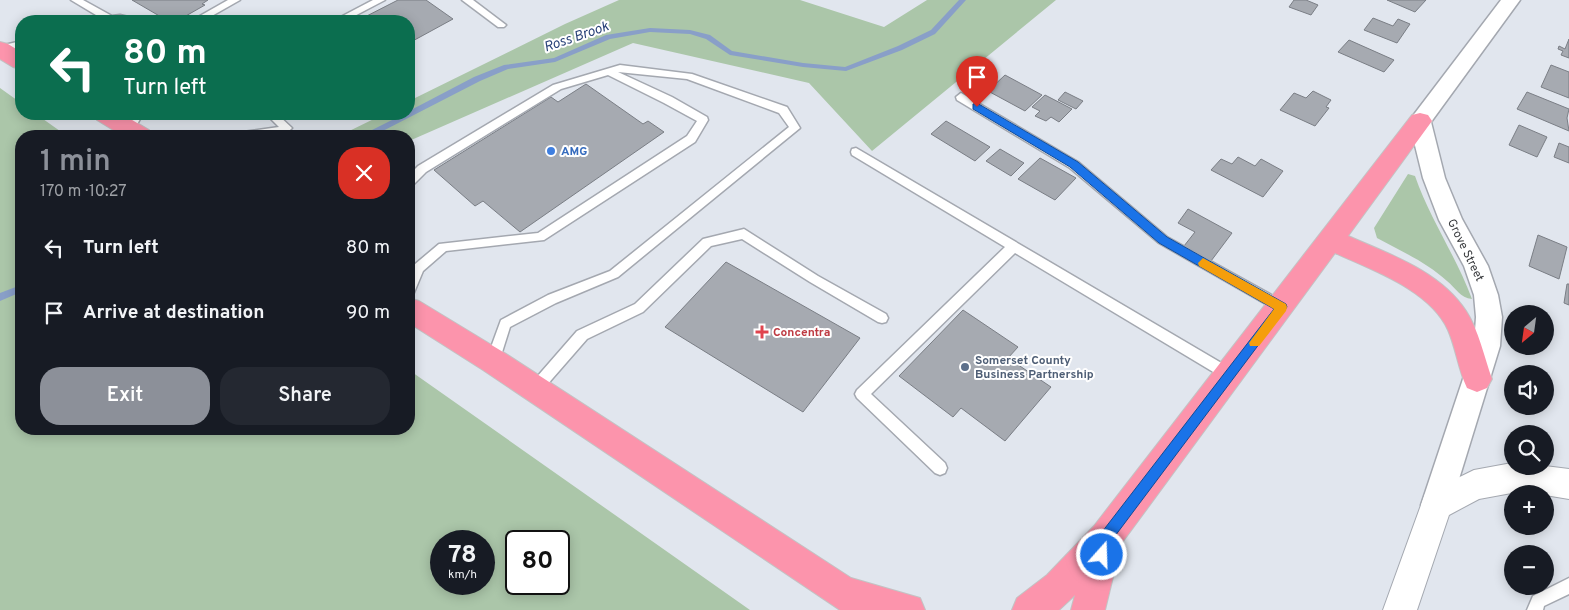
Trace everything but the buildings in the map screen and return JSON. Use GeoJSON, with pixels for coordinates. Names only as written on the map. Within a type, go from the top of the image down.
{"type":"FeatureCollection","features":[{"type":"Feature","properties":{"kind":"highway"},"geometry":{"type":"LineString","coordinates":[[0,49],[15,58]]}},
{"type":"Feature","properties":{"kind":"highway"},"geometry":{"type":"LineString","coordinates":[[120,120],[136,126]]}},
{"type":"Feature","properties":{"kind":"highway"},"geometry":{"type":"LineString","coordinates":[[1029,610],[1050,595],[1106,536],[1282,307],[1420,121]]}},
{"type":"Feature","properties":{"kind":"highway"},"geometry":{"type":"LineString","coordinates":[[1331,240],[1403,274],[1429,290],[1444,303],[1457,320],[1477,379]]}},
{"type":"Feature","properties":{"kind":"highway"},"geometry":{"type":"LineString","coordinates":[[415,313],[492,361],[870,610]]}},
{"type":"Feature","properties":{"kind":"highway"},"geometry":{"type":"LineString","coordinates":[[1088,610],[1106,536]]}},
{"type":"Feature","properties":{"kind":"highway"},"geometry":{"type":"LineString","coordinates":[[842,591],[908,610]]}},
{"type":"Feature","properties":{"kind":"street"},"geometry":{"type":"LineString","coordinates":[[1420,121],[1512,0]]}},
{"type":"Feature","properties":{"kind":"street","name":"Grove Street"},"geometry":{"type":"LineString","coordinates":[[1400,610],[1477,379],[1487,346],[1490,317],[1486,295],[1476,266],[1442,200],[1434,178],[1420,121]]}},
{"type":"Feature","properties":{"kind":"street"},"geometry":{"type":"LineString","coordinates":[[1436,505],[1474,485],[1517,477],[1569,484]]}},
{"type":"Feature","properties":{"kind":"lane"},"geometry":{"type":"LineString","coordinates":[[207,15],[235,0]]}},
{"type":"Feature","properties":{"kind":"lane"},"geometry":{"type":"LineString","coordinates":[[350,15],[380,0]]}},
{"type":"Feature","properties":{"kind":"lane"},"geometry":{"type":"LineString","coordinates":[[467,0],[501,26]]}},
{"type":"Feature","properties":{"kind":"lane"},"geometry":{"type":"LineString","coordinates":[[82,2],[99,15]]}},
{"type":"Feature","properties":{"kind":"lane"},"geometry":{"type":"LineString","coordinates":[[0,49],[15,45]]}},
{"type":"Feature","properties":{"kind":"lane"},"geometry":{"type":"LineString","coordinates":[[415,176],[422,169],[557,87],[620,68],[688,76],[783,110],[795,128],[614,274],[552,298],[505,324],[492,361]]}},
{"type":"Feature","properties":{"kind":"lane"},"geometry":{"type":"LineString","coordinates":[[415,276],[418,268],[443,247],[540,237],[691,139],[703,120],[668,100],[608,72]]}},
{"type":"Feature","properties":{"kind":"lane"},"geometry":{"type":"LineString","coordinates":[[961,97],[1074,165],[1163,240],[1282,307]]}},
{"type":"Feature","properties":{"kind":"lane"},"geometry":{"type":"LineString","coordinates":[[278,120],[287,128],[282,130]]}},
{"type":"Feature","properties":{"kind":"lane"},"geometry":{"type":"LineString","coordinates":[[856,152],[1230,374]]}},
{"type":"Feature","properties":{"kind":"lane"},"geometry":{"type":"LineString","coordinates":[[534,390],[582,335],[639,308],[707,242],[744,234],[814,279],[882,318]]}},
{"type":"Feature","properties":{"kind":"lane"},"geometry":{"type":"LineString","coordinates":[[940,468],[862,394],[1014,246]]}},
{"type":"Feature","properties":{"kind":"lane"},"geometry":{"type":"LineString","coordinates":[[1535,610],[1538,601],[1569,586]]}},
{"type":"Feature","properties":{"kind":"green space"},"geometry":{"type":"Polygon","coordinates":[[[619,0],[800,0],[884,27],[927,0],[1056,0],[872,151],[809,83],[633,43],[415,138],[415,130],[351,130],[372,120],[415,120],[415,98],[565,24],[619,0]]]}},
{"type":"Feature","properties":{"kind":"green space"},"geometry":{"type":"Polygon","coordinates":[[[0,88],[15,99],[15,120],[44,120],[59,130],[15,130],[15,435],[415,435],[415,374],[750,610],[0,610],[0,88]]]}},
{"type":"Feature","properties":{"kind":"green space"},"geometry":{"type":"Polygon","coordinates":[[[1408,174],[1415,176],[1472,299],[1461,295],[1439,274],[1422,262],[1377,238],[1374,228],[1408,174]]]}},
{"type":"Feature","properties":{"kind":"waterway","name":"Ross Brook"},"geometry":{"type":"LineString","coordinates":[[415,111],[477,79],[507,67],[555,60],[608,37],[650,30],[690,32],[708,37],[730,53],[803,65],[846,69],[900,48],[933,32],[963,0]]}},
{"type":"Feature","properties":{"kind":"waterway","name":"Ross Brook"},"geometry":{"type":"LineString","coordinates":[[379,130],[398,120]]}},
{"type":"Feature","properties":{"kind":"waterway","name":"Ross Brook"},"geometry":{"type":"LineString","coordinates":[[0,297],[15,291]]}},
{"type":"Feature","properties":{"kind":"slow traffic"},"geometry":{"type":"LineString","coordinates":[[1203,263],[1282,307],[1255,343]]}},
{"type":"Feature","properties":{"kind":"place","name":"AMG"},"geometry":{"type":"Point","coordinates":[551,151]}},
{"type":"Feature","properties":{"kind":"place","name":"Concentra"},"geometry":{"type":"Point","coordinates":[762,332]}},
{"type":"Feature","properties":{"kind":"place","name":"Somerset County Business Partnership"},"geometry":{"type":"Point","coordinates":[965,367]}},
{"type":"Feature","properties":{"kind":"route"},"geometry":{"type":"LineString","coordinates":[[977,107],[1074,165],[1163,240],[1282,307],[1106,536],[1102,555]]}}]}
